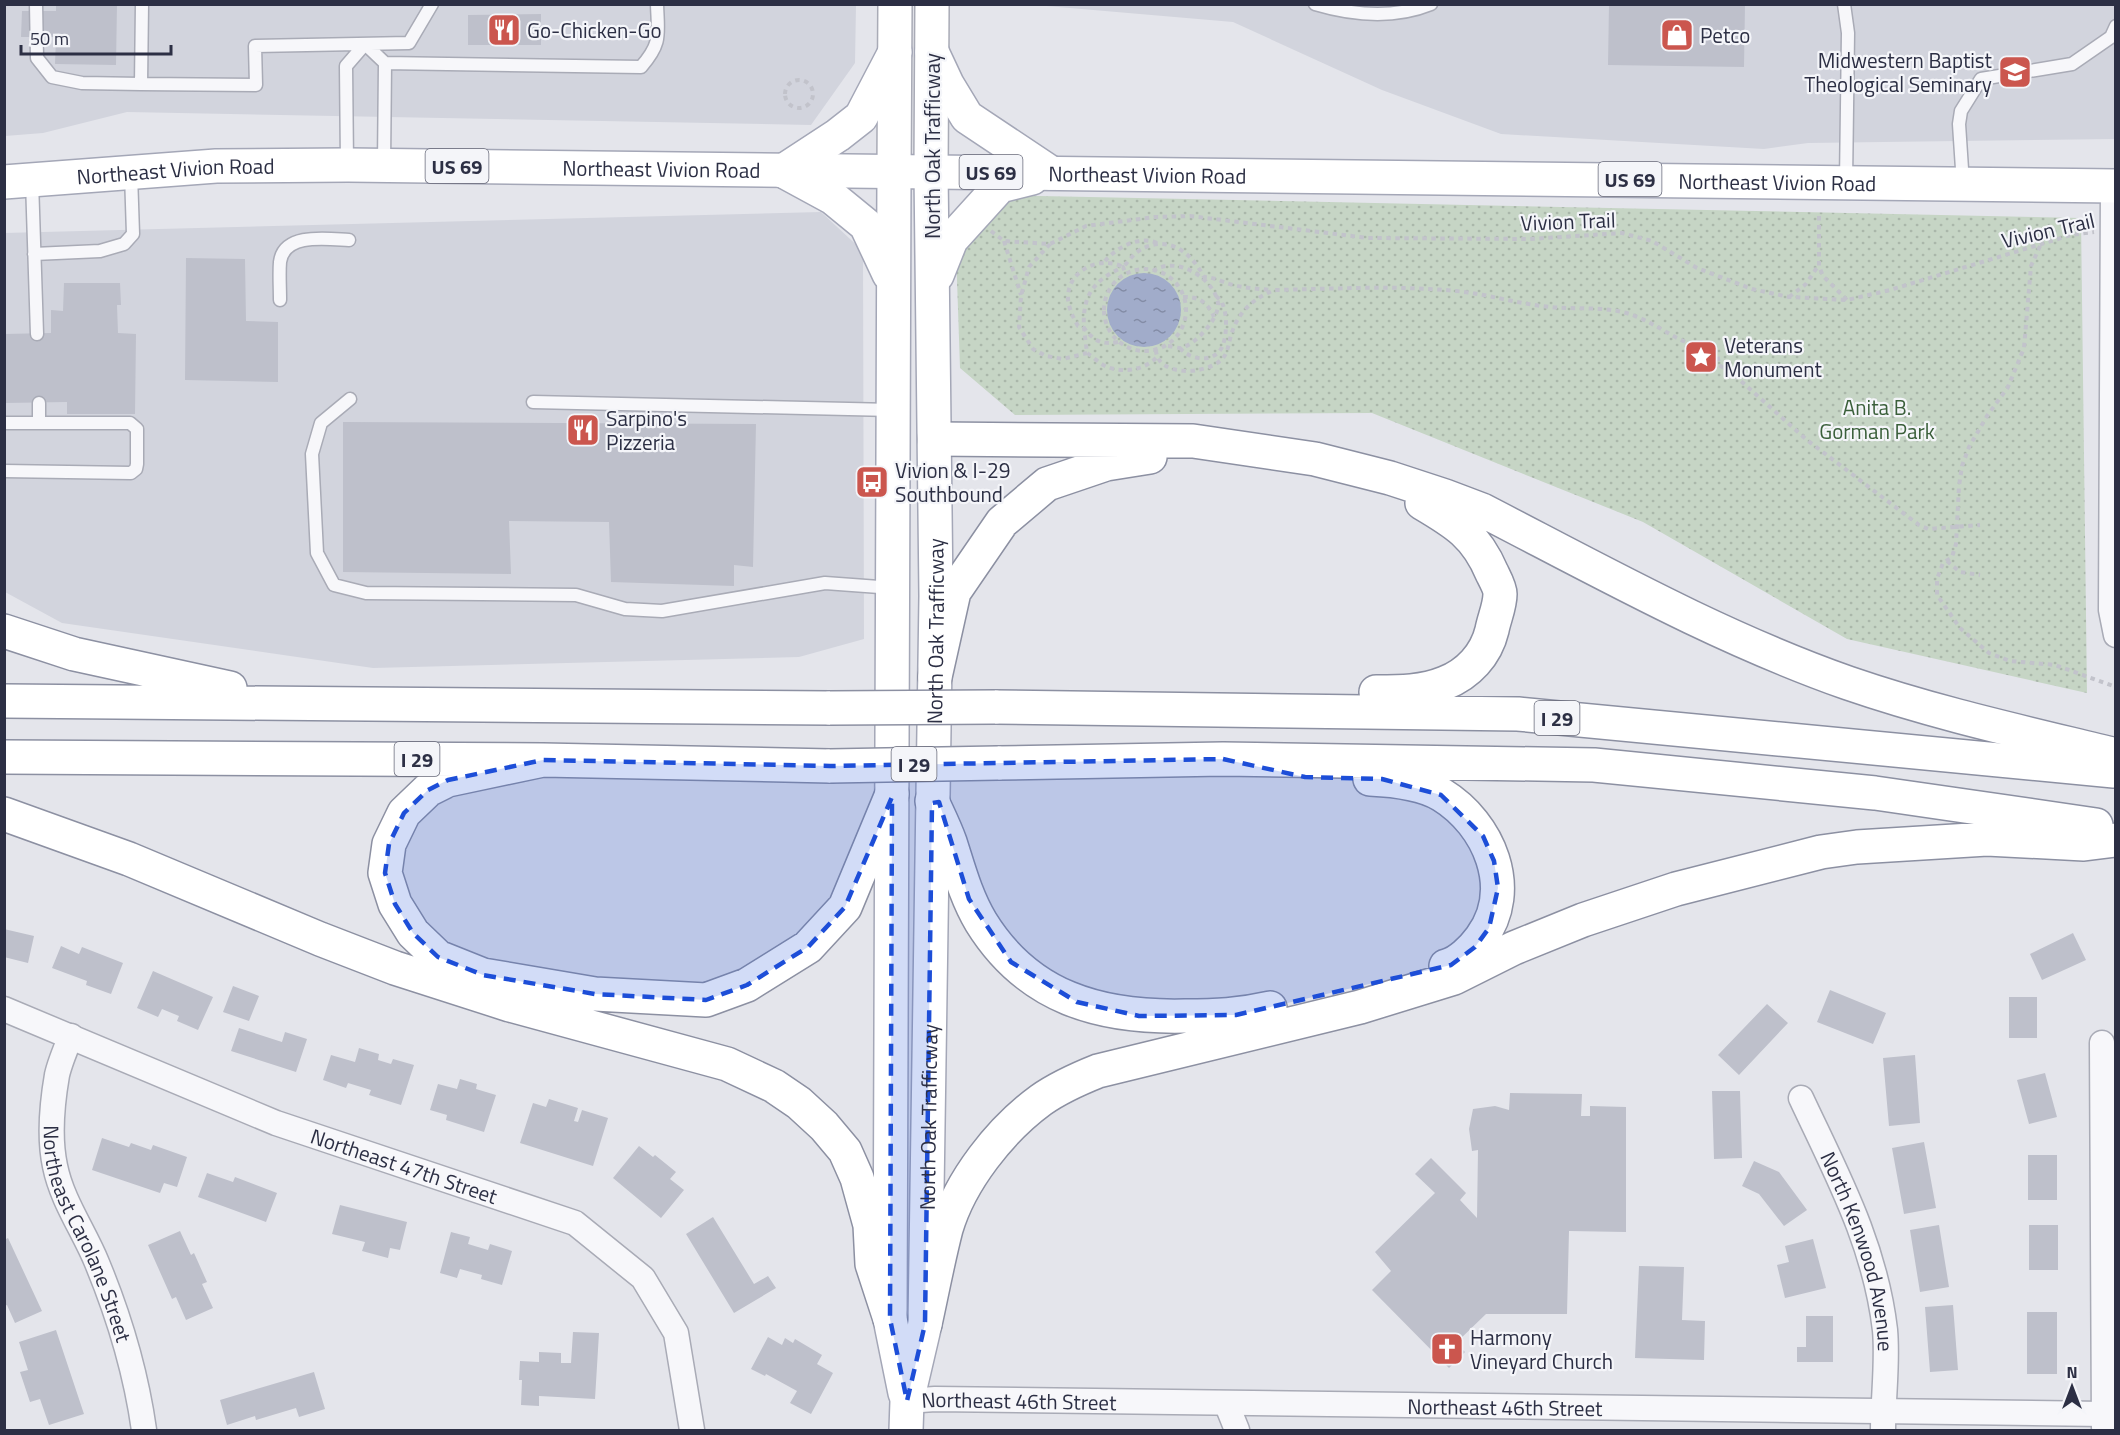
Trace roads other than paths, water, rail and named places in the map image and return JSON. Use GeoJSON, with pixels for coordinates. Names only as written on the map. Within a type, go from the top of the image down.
{"type":"FeatureCollection","features":[{"type":"Feature","properties":{"kind":"main road","name":"North Oak Trafficway"},"geometry":{"type":"LineString","coordinates":[[895,4],[890,1319],[906,1416]]}},
{"type":"Feature","properties":{"kind":"main road","name":"North Oak Trafficway"},"geometry":{"type":"LineString","coordinates":[[906,1416],[925,1324],[936,596],[931,171],[932,4]]}},
{"type":"Feature","properties":{"kind":"main road"},"geometry":{"type":"LineString","coordinates":[[894,285],[866,225],[833,198],[783,171],[861,117],[895,52]]}},
{"type":"Feature","properties":{"kind":"main road"},"geometry":{"type":"LineString","coordinates":[[932,52],[947,84],[967,117],[1051,173]]}},
{"type":"Feature","properties":{"kind":"main road","name":"Northeast Vivion Road"},"geometry":{"type":"LineString","coordinates":[[18,181],[216,166],[348,165],[2114,186]]}},
{"type":"Feature","properties":{"kind":"main road"},"geometry":{"type":"LineString","coordinates":[[894,172],[917,246],[916,544],[936,596]]}},
{"type":"Feature","properties":{"kind":"main road"},"geometry":{"type":"LineString","coordinates":[[933,285],[951,240],[1000,186],[1051,173]]}},
{"type":"Feature","properties":{"kind":"main road"},"geometry":{"type":"LineString","coordinates":[[934,440],[1193,441],[1316,459],[1390,478],[1482,510],[1695,620],[1770,653],[1926,708],[2115,755]]}},
{"type":"Feature","properties":{"kind":"main road"},"geometry":{"type":"LineString","coordinates":[[934,677],[954,592],[1002,522],[1047,484],[1107,464],[1154,456],[1224,461],[1418,501],[1455,522],[1484,553],[1500,592],[1490,637],[1477,662],[1462,675],[1426,689],[1338,693],[1275,711]]}},
{"type":"Feature","properties":{"kind":"main road"},"geometry":{"type":"LineString","coordinates":[[4,631],[74,654],[293,702]]}},
{"type":"Feature","properties":{"kind":"main road","name":"I 29"},"geometry":{"type":"LineString","coordinates":[[4,701],[830,708],[996,707],[1518,714],[2115,771]]}},
{"type":"Feature","properties":{"kind":"main road","name":"I 29"},"geometry":{"type":"LineString","coordinates":[[4,757],[543,760],[830,766],[1223,759],[1594,765],[1875,793],[2115,828]]}},
{"type":"Feature","properties":{"kind":"main road"},"geometry":{"type":"LineString","coordinates":[[932,801],[950,842],[969,898],[994,943],[1022,972],[1048,988],[1077,1002],[1107,1011],[1139,1016],[1236,1015],[1354,991],[1451,965],[1475,947],[1489,928],[1495,908],[1497,888],[1497,874],[1492,854],[1475,825],[1441,795],[1413,785],[1382,779],[1305,777],[1223,759]]}},
{"type":"Feature","properties":{"kind":"main road"},"geometry":{"type":"LineString","coordinates":[[543,760],[448,780],[428,790],[404,813],[389,844],[385,873],[395,904],[413,933],[438,957],[483,975],[595,994],[706,1000],[747,985],[808,947],[845,907],[892,794]]}},
{"type":"Feature","properties":{"kind":"main road"},"geometry":{"type":"LineString","coordinates":[[4,814],[129,859],[395,968],[510,1005],[727,1064],[774,1086],[799,1103],[824,1126],[845,1151],[857,1178],[870,1225],[872,1264],[890,1319]]}},
{"type":"Feature","properties":{"kind":"main road"},"geometry":{"type":"LineString","coordinates":[[925,1324],[947,1227],[958,1200],[980,1163],[1018,1119],[1042,1100],[1069,1083],[1098,1071],[1360,1006],[1454,978],[1514,948],[1582,920],[1676,889],[1821,852],[1857,847],[1987,839],[2084,844],[2115,840]]}},
{"type":"Feature","properties":{"kind":"street"},"geometry":{"type":"LineString","coordinates":[[2114,186],[2112,231],[2113,589],[2111,610],[2115,635]]}},
{"type":"Feature","properties":{"kind":"street","name":"Northeast 47th Street"},"geometry":{"type":"LineString","coordinates":[[4,1009],[276,1123],[575,1223],[643,1278],[675,1333],[692,1431]]}},
{"type":"Feature","properties":{"kind":"street","name":"Northeast Carolane Street"},"geometry":{"type":"LineString","coordinates":[[70,1036],[57,1073],[52,1138],[55,1166],[63,1192],[96,1262],[121,1329],[134,1376],[144,1431]]}},
{"type":"Feature","properties":{"kind":"street"},"geometry":{"type":"LineString","coordinates":[[2102,1043],[2109,1241],[2104,1422]]}},
{"type":"Feature","properties":{"kind":"street","name":"North Kenwood Avenue"},"geometry":{"type":"LineString","coordinates":[[1801,1098],[1857,1217],[1880,1292],[1885,1332],[1886,1371],[1883,1421]]}},
{"type":"Feature","properties":{"kind":"street","name":"Northeast 46th Street"},"geometry":{"type":"LineString","coordinates":[[906,1416],[947,1400],[1883,1421],[2104,1422]]}},
{"type":"Feature","properties":{"kind":"street"},"geometry":{"type":"LineString","coordinates":[[1222,1431],[1227,1405]]}},
{"type":"Feature","properties":{"kind":"street"},"geometry":{"type":"LineString","coordinates":[[1227,1405],[1237,1431]]}},
{"type":"Feature","properties":{"kind":"lane"},"geometry":{"type":"LineString","coordinates":[[36,4],[37,58],[52,77],[82,83],[256,85],[255,46],[409,43],[432,4]]}},
{"type":"Feature","properties":{"kind":"lane"},"geometry":{"type":"LineString","coordinates":[[141,84],[142,4]]}},
{"type":"Feature","properties":{"kind":"lane"},"geometry":{"type":"LineString","coordinates":[[365,44],[385,63],[641,67],[655,51],[658,34],[657,4]]}},
{"type":"Feature","properties":{"kind":"lane"},"geometry":{"type":"LineString","coordinates":[[1315,4],[1339,11],[1367,14],[1395,13],[1431,4]]}},
{"type":"Feature","properties":{"kind":"lane"},"geometry":{"type":"LineString","coordinates":[[1844,4],[1848,33],[1846,182]]}},
{"type":"Feature","properties":{"kind":"lane"},"geometry":{"type":"LineString","coordinates":[[1963,184],[1959,124],[1961,111],[1981,79],[2072,64],[2111,37],[2115,26]]}},
{"type":"Feature","properties":{"kind":"lane"},"geometry":{"type":"LineString","coordinates":[[348,165],[346,66],[365,44]]}},
{"type":"Feature","properties":{"kind":"lane"},"geometry":{"type":"LineString","coordinates":[[384,166],[385,63]]}},
{"type":"Feature","properties":{"kind":"lane"},"geometry":{"type":"LineString","coordinates":[[34,254],[100,251],[124,244],[133,234],[131,173]]}},
{"type":"Feature","properties":{"kind":"lane"},"geometry":{"type":"LineString","coordinates":[[18,181],[34,254],[37,333]]}},
{"type":"Feature","properties":{"kind":"lane"},"geometry":{"type":"LineString","coordinates":[[280,300],[280,260],[288,246],[306,239],[349,240]]}},
{"type":"Feature","properties":{"kind":"lane"},"geometry":{"type":"LineString","coordinates":[[350,399],[321,423],[312,454],[317,553],[334,585],[366,593],[576,595],[625,609],[662,611],[825,583],[892,588]]}},
{"type":"Feature","properties":{"kind":"lane"},"geometry":{"type":"LineString","coordinates":[[533,402],[894,410]]}},
{"type":"Feature","properties":{"kind":"lane"},"geometry":{"type":"LineString","coordinates":[[39,403],[39,423]]}},
{"type":"Feature","properties":{"kind":"lane"},"geometry":{"type":"LineString","coordinates":[[4,423],[130,423],[137,429],[136,470],[131,473],[4,471]]}},
{"type":"Feature","properties":{"kind":"water"},"geometry":{"type":"Polygon","coordinates":[[[1137,273],[1151,273],[1165,279],[1175,289],[1181,303],[1179,324],[1165,341],[1151,347],[1137,347],[1123,341],[1113,331],[1107,317],[1107,303],[1113,289],[1123,279],[1137,273]]]}},
{"type":"Feature","properties":{"kind":"place","name":"Go-Chicken-Go"},"geometry":{"type":"Point","coordinates":[504,30]}},
{"type":"Feature","properties":{"kind":"place","name":"Petco"},"geometry":{"type":"Point","coordinates":[1677,35]}},
{"type":"Feature","properties":{"kind":"place","name":"Midwestern Baptist Theological Seminary"},"geometry":{"type":"Point","coordinates":[2015,72]}},
{"type":"Feature","properties":{"kind":"place","name":"Veterans Monument"},"geometry":{"type":"Point","coordinates":[1701,357]}},
{"type":"Feature","properties":{"kind":"place","name":"Sarpino's Pizzeria"},"geometry":{"type":"Point","coordinates":[583,430]}},
{"type":"Feature","properties":{"kind":"place","name":"Vivion & I-29 Southbound"},"geometry":{"type":"Point","coordinates":[872,482]}},
{"type":"Feature","properties":{"kind":"place","name":"Harmony Vineyard Church"},"geometry":{"type":"Point","coordinates":[1447,1349]}},
{"type":"Feature","properties":{"kind":"park label","name":"Anita B. Gorman Park"},"geometry":{"type":"Point","coordinates":[1877,419]}}]}
